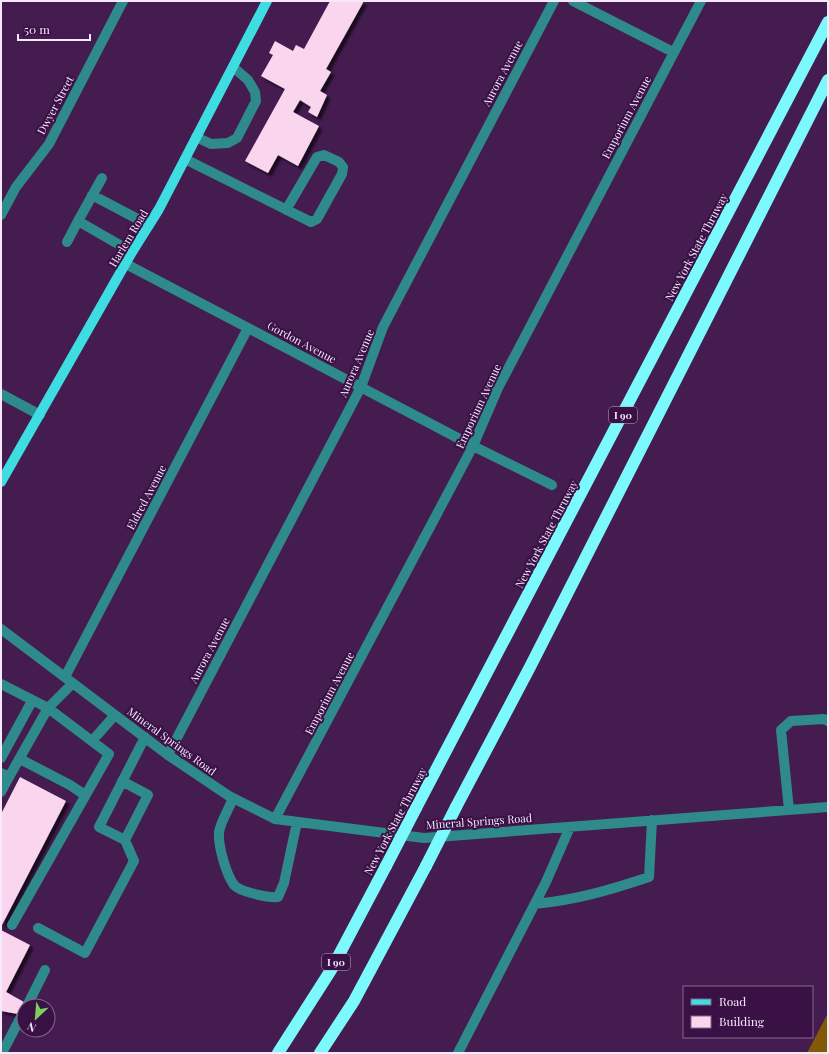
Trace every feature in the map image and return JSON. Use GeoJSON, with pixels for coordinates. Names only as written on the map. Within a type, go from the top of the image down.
{"type":"FeatureCollection","features":[{"type":"Feature","properties":{"kind":"highway","name":"New York State Thruway"},"geometry":{"type":"LineString","coordinates":[[278,1053],[331,970],[828,22]]}},
{"type":"Feature","properties":{"kind":"highway","name":"I 90"},"geometry":{"type":"LineString","coordinates":[[320,1053],[354,1001],[530,667],[828,80]]}},
{"type":"Feature","properties":{"kind":"main road","name":"Harlem Road"},"geometry":{"type":"LineString","coordinates":[[1,482],[132,252],[149,225],[267,1]]}},
{"type":"Feature","properties":{"kind":"street","name":"Dwyer Street"},"geometry":{"type":"LineString","coordinates":[[1,215],[16,187],[49,144],[123,1]]}},
{"type":"Feature","properties":{"kind":"street","name":"Aurora Avenue"},"geometry":{"type":"LineString","coordinates":[[168,754],[361,387],[383,327],[554,1]]}},
{"type":"Feature","properties":{"kind":"street"},"geometry":{"type":"LineString","coordinates":[[573,1],[673,52]]}},
{"type":"Feature","properties":{"kind":"street","name":"Emporium Avenue"},"geometry":{"type":"LineString","coordinates":[[276,819],[473,446],[498,388],[701,1]]}},
{"type":"Feature","properties":{"kind":"street"},"geometry":{"type":"LineString","coordinates":[[196,137],[211,144],[228,143],[237,138],[256,101],[255,92],[248,80],[233,67]]}},
{"type":"Feature","properties":{"kind":"street"},"geometry":{"type":"LineString","coordinates":[[185,159],[286,210],[311,222],[317,219],[342,174],[343,167],[339,162],[324,155],[317,157],[286,210]]}},
{"type":"Feature","properties":{"kind":"street"},"geometry":{"type":"LineString","coordinates":[[67,242],[102,178]]}},
{"type":"Feature","properties":{"kind":"street"},"geometry":{"type":"LineString","coordinates":[[92,195],[149,225]]}},
{"type":"Feature","properties":{"kind":"street"},"geometry":{"type":"LineString","coordinates":[[78,222],[132,252]]}},
{"type":"Feature","properties":{"kind":"street","name":"Gordon Avenue"},"geometry":{"type":"LineString","coordinates":[[126,264],[473,446],[552,485]]}},
{"type":"Feature","properties":{"kind":"street","name":"Eldred Avenue"},"geometry":{"type":"LineString","coordinates":[[1,792],[5,775],[20,759],[48,708],[69,680],[248,328]]}},
{"type":"Feature","properties":{"kind":"street"},"geometry":{"type":"LineString","coordinates":[[1,394],[40,415]]}},
{"type":"Feature","properties":{"kind":"street","name":"Mineral Springs Road"},"geometry":{"type":"LineString","coordinates":[[1,629],[168,754],[233,798],[276,819],[424,838],[828,807]]}},
{"type":"Feature","properties":{"kind":"street"},"geometry":{"type":"LineString","coordinates":[[1,684],[48,708],[109,754],[12,925]]}},
{"type":"Feature","properties":{"kind":"street"},"geometry":{"type":"LineString","coordinates":[[1,758],[32,700]]}},
{"type":"Feature","properties":{"kind":"street"},"geometry":{"type":"LineString","coordinates":[[92,741],[115,715]]}},
{"type":"Feature","properties":{"kind":"street"},"geometry":{"type":"LineString","coordinates":[[788,810],[781,730],[791,721],[824,719],[828,721]]}},
{"type":"Feature","properties":{"kind":"street"},"geometry":{"type":"LineString","coordinates":[[38,928],[85,953],[134,861],[125,840],[98,827],[145,737]]}},
{"type":"Feature","properties":{"kind":"street"},"geometry":{"type":"LineString","coordinates":[[20,759],[70,785],[85,795]]}},
{"type":"Feature","properties":{"kind":"street"},"geometry":{"type":"LineString","coordinates":[[122,781],[148,795],[125,840]]}},
{"type":"Feature","properties":{"kind":"street"},"geometry":{"type":"LineString","coordinates":[[233,798],[219,831],[219,839],[220,849],[230,877],[234,885],[239,889],[272,898],[278,897],[284,882],[297,822]]}},
{"type":"Feature","properties":{"kind":"street"},"geometry":{"type":"LineString","coordinates":[[535,904],[568,901],[602,893],[649,877],[652,820]]}},
{"type":"Feature","properties":{"kind":"street"},"geometry":{"type":"LineString","coordinates":[[458,1053],[535,904],[570,826]]}},
{"type":"Feature","properties":{"kind":"street"},"geometry":{"type":"LineString","coordinates":[[31,998],[45,970]]}},
{"type":"Feature","properties":{"kind":"street"},"geometry":{"type":"LineString","coordinates":[[2,1053],[16,1026]]}},
{"type":"Feature","properties":{"kind":"shaded area"},"geometry":{"type":"Polygon","coordinates":[[[828,1013],[828,1053],[807,1053],[828,1013]]]}},
{"type":"Feature","properties":{"kind":"building"},"geometry":{"type":"Polygon","coordinates":[[[330,1],[364,1],[326,69],[331,72],[320,91],[327,95],[317,117],[308,112],[311,107],[300,100],[293,112],[319,126],[298,166],[278,155],[268,173],[245,161],[285,89],[261,76],[273,55],[269,53],[275,41],[293,51],[296,45],[304,49],[330,1]]]}},
{"type":"Feature","properties":{"kind":"building"},"geometry":{"type":"Polygon","coordinates":[[[20,777],[66,801],[1,927],[1,814],[20,777]]]}},
{"type":"Feature","properties":{"kind":"building"},"geometry":{"type":"Polygon","coordinates":[[[1,930],[30,945],[6,992],[17,998],[16,1014],[1,1011],[1,930]]]}}]}
